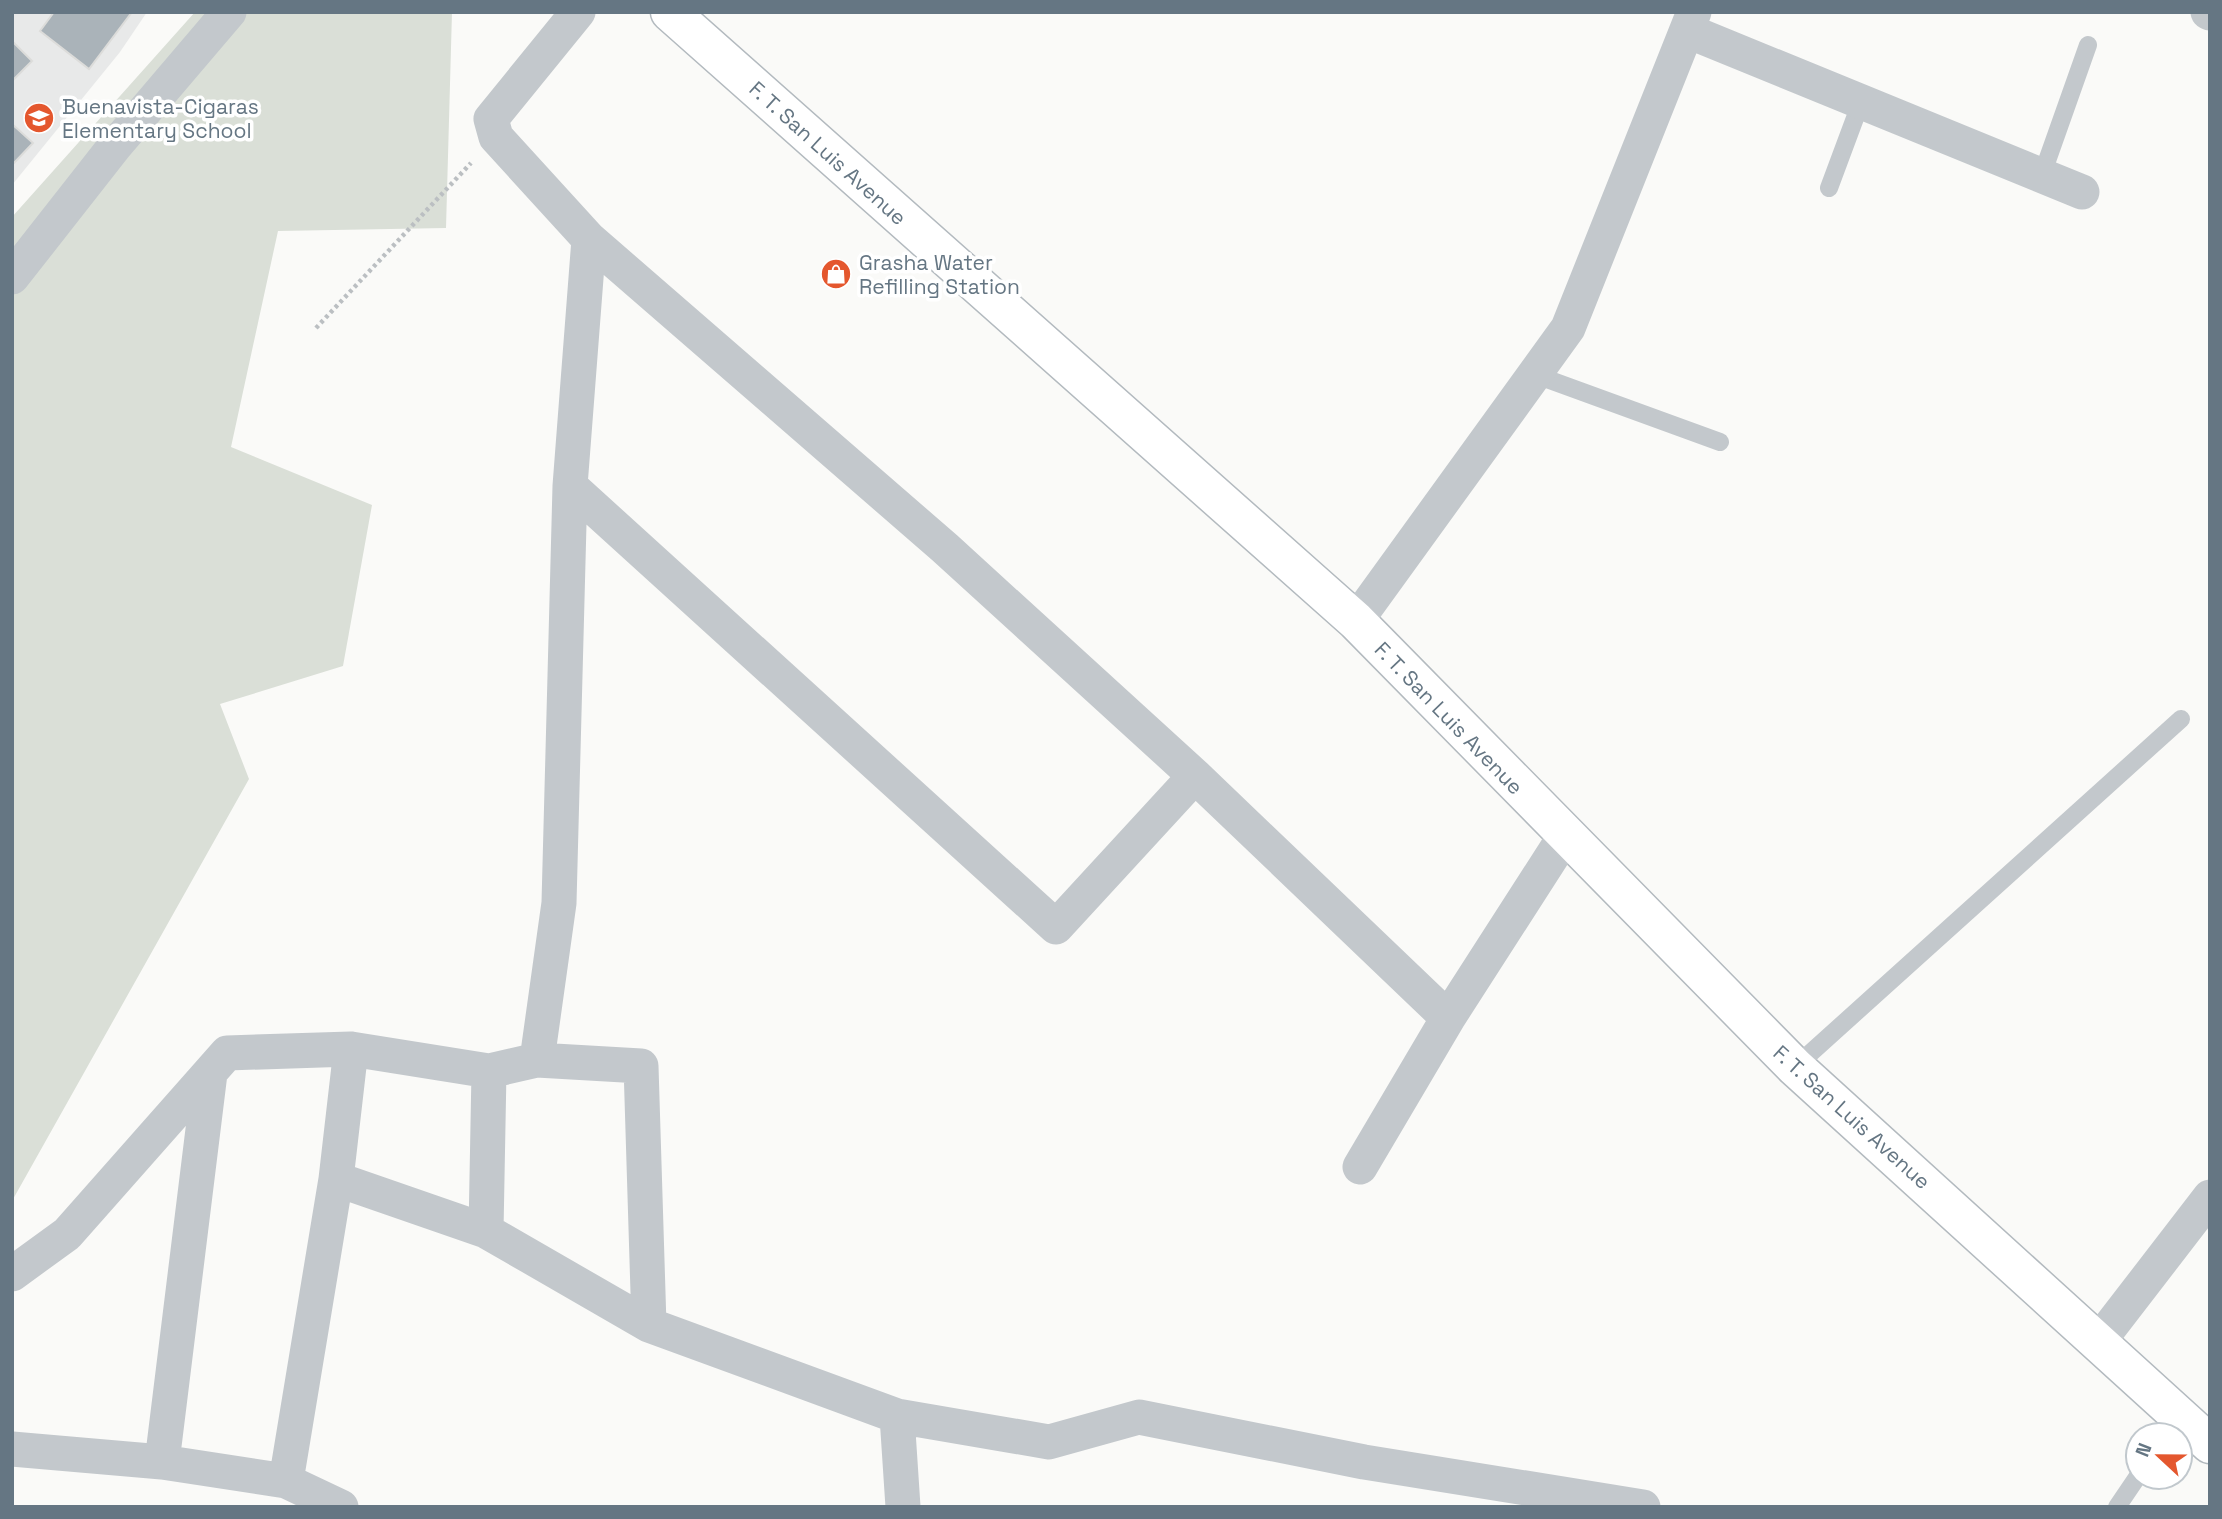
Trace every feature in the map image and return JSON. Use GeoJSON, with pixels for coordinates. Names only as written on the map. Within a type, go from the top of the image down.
{"type":"FeatureCollection","features":[{"type":"Feature","properties":{"kind":"main road","name":"F. T. San Luis Avenue"},"geometry":{"type":"LineString","coordinates":[[670,12],[1356,621],[1564,836],[1795,1068],[2099,1340],[2170,1421]]}},
{"type":"Feature","properties":{"kind":"main road","name":"F. T. San Luis Avenue"},"geometry":{"type":"LineString","coordinates":[[2194,1436],[2210,1444]]}},
{"type":"Feature","properties":{"kind":"street"},"geometry":{"type":"LineString","coordinates":[[12,277],[114,147],[229,12]]}},
{"type":"Feature","properties":{"kind":"street"},"geometry":{"type":"LineString","coordinates":[[578,12],[491,119],[496,137],[589,239],[945,548],[1195,776],[1448,1018]]}},
{"type":"Feature","properties":{"kind":"street"},"geometry":{"type":"LineString","coordinates":[[1356,621],[1568,328],[1691,22],[1861,102],[2082,192]]}},
{"type":"Feature","properties":{"kind":"street"},"geometry":{"type":"LineString","coordinates":[[537,1060],[559,903],[570,486],[589,239]]}},
{"type":"Feature","properties":{"kind":"street"},"geometry":{"type":"LineString","coordinates":[[570,486],[1056,927],[1195,776]]}},
{"type":"Feature","properties":{"kind":"street"},"geometry":{"type":"LineString","coordinates":[[1360,1167],[1448,1018],[1564,836]]}},
{"type":"Feature","properties":{"kind":"street"},"geometry":{"type":"LineString","coordinates":[[12,1274],[67,1234],[227,1053],[351,1049],[489,1071],[537,1060],[641,1066],[649,1325]]}},
{"type":"Feature","properties":{"kind":"street"},"geometry":{"type":"LineString","coordinates":[[286,1481],[336,1179],[351,1049]]}},
{"type":"Feature","properties":{"kind":"street"},"geometry":{"type":"LineString","coordinates":[[486,1231],[489,1071]]}},
{"type":"Feature","properties":{"kind":"street"},"geometry":{"type":"LineString","coordinates":[[162,1462],[210,1073]]}},
{"type":"Feature","properties":{"kind":"street"},"geometry":{"type":"LineString","coordinates":[[336,1179],[486,1231],[649,1325],[897,1416],[1049,1442],[1139,1417],[1364,1462],[1643,1507]]}},
{"type":"Feature","properties":{"kind":"street"},"geometry":{"type":"LineString","coordinates":[[2099,1340],[2210,1197]]}},
{"type":"Feature","properties":{"kind":"street"},"geometry":{"type":"LineString","coordinates":[[897,1416],[903,1507]]}},
{"type":"Feature","properties":{"kind":"street"},"geometry":{"type":"LineString","coordinates":[[12,1449],[162,1462],[286,1481],[341,1507]]}},
{"type":"Feature","properties":{"kind":"lane"},"geometry":{"type":"LineString","coordinates":[[2042,175],[2088,45]]}},
{"type":"Feature","properties":{"kind":"lane"},"geometry":{"type":"LineString","coordinates":[[1829,188],[1861,102]]}},
{"type":"Feature","properties":{"kind":"lane"},"geometry":{"type":"LineString","coordinates":[[1536,375],[1720,442]]}},
{"type":"Feature","properties":{"kind":"lane"},"geometry":{"type":"LineString","coordinates":[[1795,1068],[2181,719]]}},
{"type":"Feature","properties":{"kind":"lane"},"geometry":{"type":"LineString","coordinates":[[2117,1507],[2128,1491]]}},
{"type":"Feature","properties":{"kind":"path"},"geometry":{"type":"LineString","coordinates":[[316,328],[496,137]]}},
{"type":"Feature","properties":{"kind":"shaded area","name":"Buenavista-Cigaras Elementary School"},"geometry":{"type":"Polygon","coordinates":[[[12,12],[147,12],[120,52],[12,185],[12,12]]]}},
{"type":"Feature","properties":{"kind":"shaded area"},"geometry":{"type":"Polygon","coordinates":[[[195,12],[452,12],[446,228],[278,231],[231,447],[372,505],[343,666],[220,704],[249,779],[12,1201],[12,217],[195,12]]]}},
{"type":"Feature","properties":{"kind":"building"},"geometry":{"type":"Polygon","coordinates":[[[54,12],[132,12],[89,69],[40,31],[54,12]]]}},
{"type":"Feature","properties":{"kind":"building"},"geometry":{"type":"Polygon","coordinates":[[[12,41],[32,61],[12,81],[12,41]]]}},
{"type":"Feature","properties":{"kind":"building"},"geometry":{"type":"Polygon","coordinates":[[[12,124],[33,143],[12,165],[12,124]]]}},
{"type":"Feature","properties":{"kind":"place","name":"Buenavista-Cigaras Elementary School"},"geometry":{"type":"Point","coordinates":[39,118]}},
{"type":"Feature","properties":{"kind":"place","name":"Grasha Water Refilling Station"},"geometry":{"type":"Point","coordinates":[836,274]}}]}
